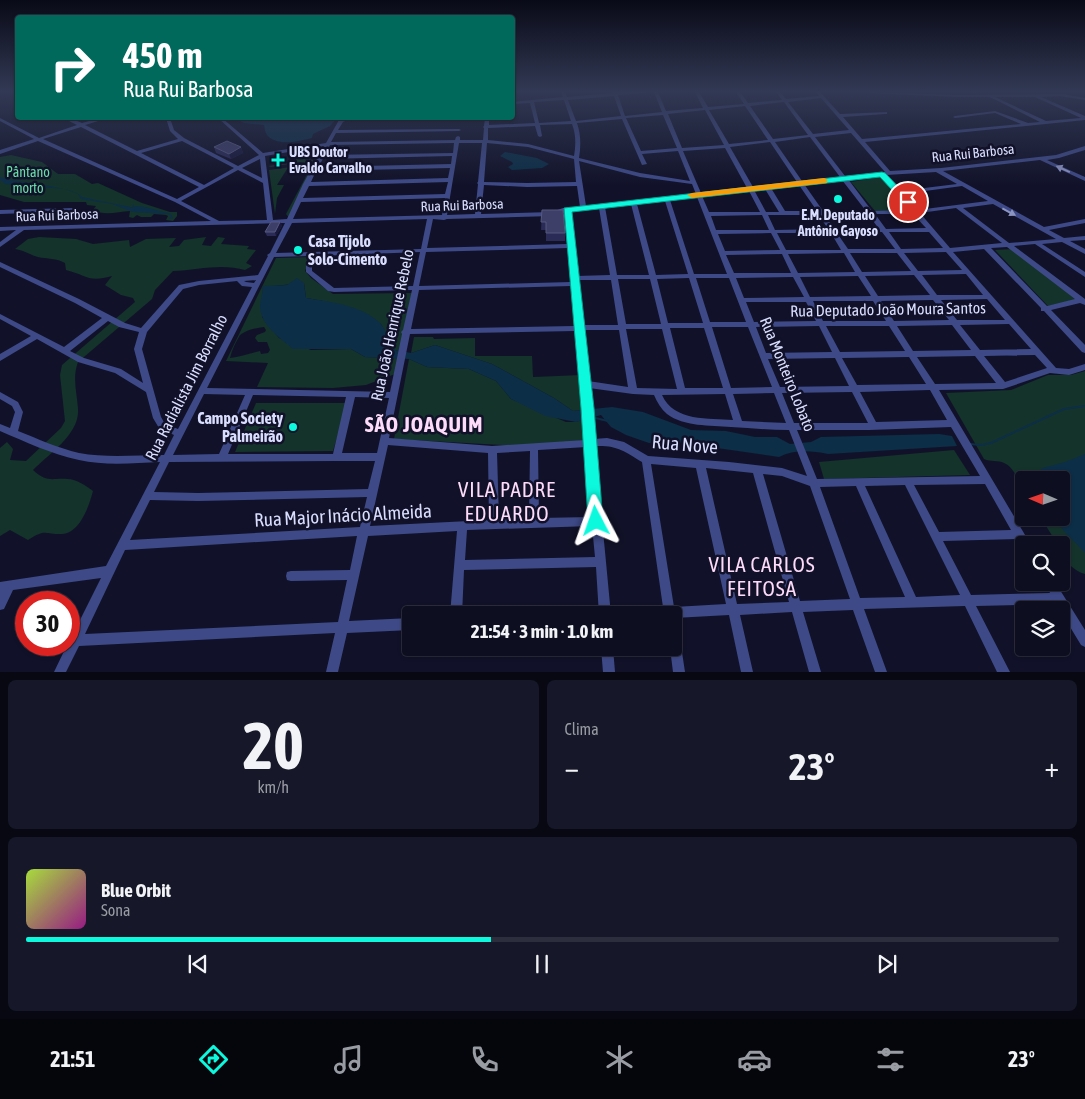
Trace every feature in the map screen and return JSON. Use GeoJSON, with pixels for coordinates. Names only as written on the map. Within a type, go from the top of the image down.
{"type":"FeatureCollection","features":[{"type":"Feature","properties":{"kind":"street"},"geometry":{"type":"LineString","coordinates":[[7,123],[177,201],[219,223]]}},
{"type":"Feature","properties":{"kind":"street"},"geometry":{"type":"LineString","coordinates":[[77,123],[204,187]]}},
{"type":"Feature","properties":{"kind":"street"},"geometry":{"type":"LineString","coordinates":[[0,152],[85,123]]}},
{"type":"Feature","properties":{"kind":"street"},"geometry":{"type":"LineString","coordinates":[[170,123],[172,131],[182,139],[265,182]]}},
{"type":"Feature","properties":{"kind":"street"},"geometry":{"type":"LineString","coordinates":[[226,123],[262,155],[270,222]]}},
{"type":"Feature","properties":{"kind":"street","name":"Rua Radialista Jim Borralho"},"geometry":{"type":"LineString","coordinates":[[80,632],[179,433],[270,255],[289,222],[306,184],[327,144],[341,123]]}},
{"type":"Feature","properties":{"kind":"street"},"geometry":{"type":"LineString","coordinates":[[444,218],[460,123]]}},
{"type":"Feature","properties":{"kind":"street"},"geometry":{"type":"LineString","coordinates":[[478,216],[486,123]]}},
{"type":"Feature","properties":{"kind":"street"},"geometry":{"type":"LineString","coordinates":[[485,127],[558,123]]}},
{"type":"Feature","properties":{"kind":"street"},"geometry":{"type":"LineString","coordinates":[[575,123],[578,148],[576,158],[583,208]]}},
{"type":"Feature","properties":{"kind":"street"},"geometry":{"type":"LineString","coordinates":[[626,123],[644,164]]}},
{"type":"Feature","properties":{"kind":"street","name":"Rua Monteiro Lobato"},"geometry":{"type":"LineString","coordinates":[[669,123],[723,253],[814,483],[881,672]]}},
{"type":"Feature","properties":{"kind":"street"},"geometry":{"type":"LineString","coordinates":[[714,123],[751,189],[874,426]]}},
{"type":"Feature","properties":{"kind":"street"},"geometry":{"type":"LineString","coordinates":[[759,123],[821,213],[933,388],[986,480],[1020,534]]}},
{"type":"Feature","properties":{"kind":"street"},"geometry":{"type":"LineString","coordinates":[[801,123],[845,178],[1003,386]]}},
{"type":"Feature","properties":{"kind":"street"},"geometry":{"type":"LineString","coordinates":[[845,123],[890,173]]}},
{"type":"Feature","properties":{"kind":"street"},"geometry":{"type":"LineString","coordinates":[[860,141],[1039,123]]}},
{"type":"Feature","properties":{"kind":"street"},"geometry":{"type":"LineString","coordinates":[[537,125],[540,136]]}},
{"type":"Feature","properties":{"kind":"street"},"geometry":{"type":"LineString","coordinates":[[335,132],[459,130]]}},
{"type":"Feature","properties":{"kind":"street"},"geometry":{"type":"LineString","coordinates":[[639,153],[680,151],[852,131]]}},
{"type":"Feature","properties":{"kind":"street"},"geometry":{"type":"LineString","coordinates":[[137,153],[182,139]]}},
{"type":"Feature","properties":{"kind":"street"},"geometry":{"type":"LineString","coordinates":[[177,201],[262,155],[327,144],[483,140],[528,146],[640,175],[694,183]]}},
{"type":"Feature","properties":{"kind":"street","name":"Rua Rui Barbosa"},"geometry":{"type":"LineString","coordinates":[[922,170],[940,166],[1050,155],[1084,148]]}},
{"type":"Feature","properties":{"kind":"street","name":"Rua Rui Barbosa"},"geometry":{"type":"LineString","coordinates":[[0,229],[503,215],[522,212],[567,210],[890,173],[1040,159],[1084,148]]}},
{"type":"Feature","properties":{"kind":"street"},"geometry":{"type":"LineString","coordinates":[[321,157],[455,154]]}},
{"type":"Feature","properties":{"kind":"street"},"geometry":{"type":"LineString","coordinates":[[1040,159],[1085,179]]}},
{"type":"Feature","properties":{"kind":"street"},"geometry":{"type":"LineString","coordinates":[[314,169],[453,166]]}},
{"type":"Feature","properties":{"kind":"street"},"geometry":{"type":"LineString","coordinates":[[936,170],[1085,252]]}},
{"type":"Feature","properties":{"kind":"street"},"geometry":{"type":"LineString","coordinates":[[882,174],[1035,352],[1053,370]]}},
{"type":"Feature","properties":{"kind":"street"},"geometry":{"type":"LineString","coordinates":[[306,184],[450,180]]}},
{"type":"Feature","properties":{"kind":"street"},"geometry":{"type":"LineString","coordinates":[[480,183],[527,185],[580,184]]}},
{"type":"Feature","properties":{"kind":"street"},"geometry":{"type":"LineString","coordinates":[[899,192],[961,185]]}},
{"type":"Feature","properties":{"kind":"street"},"geometry":{"type":"LineString","coordinates":[[767,187],[783,213]]}},
{"type":"Feature","properties":{"kind":"street"},"geometry":{"type":"LineString","coordinates":[[298,200],[447,196]]}},
{"type":"Feature","properties":{"kind":"street"},"geometry":{"type":"LineString","coordinates":[[667,199],[739,424]]}},
{"type":"Feature","properties":{"kind":"street"},"geometry":{"type":"LineString","coordinates":[[707,214],[916,212],[992,202]]}},
{"type":"Feature","properties":{"kind":"street"},"geometry":{"type":"LineString","coordinates":[[634,203],[682,392]]}},
{"type":"Feature","properties":{"kind":"street"},"geometry":{"type":"LineString","coordinates":[[602,206],[624,328],[633,391]]}},
{"type":"Feature","properties":{"kind":"street"},"geometry":{"type":"LineString","coordinates":[[958,207],[1083,302]]}},
{"type":"Feature","properties":{"kind":"street"},"geometry":{"type":"LineString","coordinates":[[0,212],[75,210]]}},
{"type":"Feature","properties":{"kind":"street"},"geometry":{"type":"LineString","coordinates":[[567,210],[588,408],[604,606]]}},
{"type":"Feature","properties":{"kind":"street","name":"Rua João Henrique Rebelo"},"geometry":{"type":"LineString","coordinates":[[332,672],[352,574],[384,441],[430,218]]}},
{"type":"Feature","properties":{"kind":"street"},"geometry":{"type":"LineString","coordinates":[[1042,229],[1085,221]]}},
{"type":"Feature","properties":{"kind":"street"},"geometry":{"type":"LineString","coordinates":[[0,245],[22,229]]}},
{"type":"Feature","properties":{"kind":"street"},"geometry":{"type":"LineString","coordinates":[[714,232],[932,230]]}},
{"type":"Feature","properties":{"kind":"street"},"geometry":{"type":"LineString","coordinates":[[723,253],[949,250],[1085,238]]}},
{"type":"Feature","properties":{"kind":"street"},"geometry":{"type":"LineString","coordinates":[[1037,243],[1085,275]]}},
{"type":"Feature","properties":{"kind":"street"},"geometry":{"type":"LineString","coordinates":[[270,255],[571,246]]}},
{"type":"Feature","properties":{"kind":"street"},"geometry":{"type":"LineString","coordinates":[[987,248],[1085,350]]}},
{"type":"Feature","properties":{"kind":"street"},"geometry":{"type":"LineString","coordinates":[[314,254],[309,265],[309,272],[330,289],[351,291],[575,281],[615,277],[968,272]]}},
{"type":"Feature","properties":{"kind":"street"},"geometry":{"type":"LineString","coordinates":[[0,264],[122,325],[143,331]]}},
{"type":"Feature","properties":{"kind":"street"},"geometry":{"type":"LineString","coordinates":[[179,433],[168,430],[160,424],[148,390],[138,349],[143,331],[181,287],[260,276]]}},
{"type":"Feature","properties":{"kind":"street"},"geometry":{"type":"LineString","coordinates":[[238,279],[244,284],[255,285]]}},
{"type":"Feature","properties":{"kind":"street"},"geometry":{"type":"LineString","coordinates":[[741,300],[989,297]]}},
{"type":"Feature","properties":{"kind":"street"},"geometry":{"type":"LineString","coordinates":[[1044,309],[1083,302]]}},
{"type":"Feature","properties":{"kind":"street"},"geometry":{"type":"LineString","coordinates":[[0,316],[81,360],[118,371],[148,390]]}},
{"type":"Feature","properties":{"kind":"street"},"geometry":{"type":"LineString","coordinates":[[66,353],[110,318]]}},
{"type":"Feature","properties":{"kind":"street","name":"Rua Deputado João Moura Santos"},"geometry":{"type":"LineString","coordinates":[[406,332],[750,324],[1010,322]]}},
{"type":"Feature","properties":{"kind":"street"},"geometry":{"type":"LineString","coordinates":[[0,358],[36,336]]}},
{"type":"Feature","properties":{"kind":"street"},"geometry":{"type":"LineString","coordinates":[[763,356],[1035,352]]}},
{"type":"Feature","properties":{"kind":"street"},"geometry":{"type":"LineString","coordinates":[[585,384],[633,391],[657,392],[1003,386],[1053,370],[1069,372],[1085,367]]}},
{"type":"Feature","properties":{"kind":"street"},"geometry":{"type":"LineString","coordinates":[[202,390],[250,393],[393,394]]}},
{"type":"Feature","properties":{"kind":"street"},"geometry":{"type":"LineString","coordinates":[[657,392],[665,407],[675,415],[739,424],[874,426],[953,423]]}},
{"type":"Feature","properties":{"kind":"street"},"geometry":{"type":"LineString","coordinates":[[222,458],[250,393]]}},
{"type":"Feature","properties":{"kind":"street"},"geometry":{"type":"LineString","coordinates":[[0,395],[14,404],[19,412],[13,433]]}},
{"type":"Feature","properties":{"kind":"street"},"geometry":{"type":"LineString","coordinates":[[336,458],[351,395]]}},
{"type":"Feature","properties":{"kind":"street"},"geometry":{"type":"LineString","coordinates":[[0,427],[54,450],[81,457],[106,459],[167,457],[380,457]]}},
{"type":"Feature","properties":{"kind":"street","name":"Rua Nove"},"geometry":{"type":"LineString","coordinates":[[384,441],[492,450],[590,443],[618,444],[646,460],[782,472],[814,483],[986,480]]}},
{"type":"Feature","properties":{"kind":"street"},"geometry":{"type":"LineString","coordinates":[[534,448],[534,522]]}},
{"type":"Feature","properties":{"kind":"street"},"geometry":{"type":"LineString","coordinates":[[492,450],[494,524]]}},
{"type":"Feature","properties":{"kind":"street"},"geometry":{"type":"LineString","coordinates":[[646,460],[669,606]]}},
{"type":"Feature","properties":{"kind":"street"},"geometry":{"type":"LineString","coordinates":[[700,464],[747,672]]}},
{"type":"Feature","properties":{"kind":"street"},"geometry":{"type":"LineString","coordinates":[[757,470],[815,672]]}},
{"type":"Feature","properties":{"kind":"street"},"geometry":{"type":"LineString","coordinates":[[908,482],[1004,672]]}},
{"type":"Feature","properties":{"kind":"street"},"geometry":{"type":"LineString","coordinates":[[859,483],[913,602]]}},
{"type":"Feature","properties":{"kind":"street"},"geometry":{"type":"LineString","coordinates":[[148,496],[190,497],[372,493]]}},
{"type":"Feature","properties":{"kind":"street","name":"Rua Major Inácio Almeida"},"geometry":{"type":"LineString","coordinates":[[122,545],[494,524],[596,521]]}},
{"type":"Feature","properties":{"kind":"street"},"geometry":{"type":"LineString","coordinates":[[457,606],[462,526]]}},
{"type":"Feature","properties":{"kind":"street"},"geometry":{"type":"LineString","coordinates":[[935,537],[1020,534]]}},
{"type":"Feature","properties":{"kind":"street"},"geometry":{"type":"LineString","coordinates":[[460,565],[600,562]]}},
{"type":"Feature","properties":{"kind":"street"},"geometry":{"type":"LineString","coordinates":[[0,605],[5,587],[110,571]]}},
{"type":"Feature","properties":{"kind":"street"},"geometry":{"type":"LineString","coordinates":[[291,576],[352,574]]}},
{"type":"Feature","properties":{"kind":"street"},"geometry":{"type":"LineString","coordinates":[[1055,591],[1085,641]]}},
{"type":"Feature","properties":{"kind":"street"},"geometry":{"type":"LineString","coordinates":[[682,613],[856,604],[1059,598]]}},
{"type":"Feature","properties":{"kind":"street"},"geometry":{"type":"LineString","coordinates":[[80,640],[402,624]]}},
{"type":"Feature","properties":{"kind":"street","name":"Rua Radialista Jim Borralho"},"geometry":{"type":"LineString","coordinates":[[60,672],[68,656]]}},
{"type":"Feature","properties":{"kind":"street"},"geometry":{"type":"LineString","coordinates":[[608,656],[609,672]]}},
{"type":"Feature","properties":{"kind":"street"},"geometry":{"type":"LineString","coordinates":[[677,656],[679,672]]}},
{"type":"Feature","properties":{"kind":"green space"},"geometry":{"type":"Polygon","coordinates":[[[308,150],[310,160],[319,159],[290,219],[286,214],[312,165],[300,162],[268,166],[297,162],[295,152],[308,150]]]}},
{"type":"Feature","properties":{"kind":"green space","name":"Pântano morto"},"geometry":{"type":"Polygon","coordinates":[[[11,155],[42,162],[58,174],[75,174],[92,184],[98,183],[142,203],[170,212],[177,212],[177,216],[173,221],[166,220],[168,216],[166,215],[154,214],[151,217],[137,215],[133,218],[129,217],[130,211],[97,212],[93,210],[96,206],[87,205],[86,202],[24,202],[0,195],[0,157],[11,155]]]}},
{"type":"Feature","properties":{"kind":"green space"},"geometry":{"type":"Polygon","coordinates":[[[295,168],[287,169],[277,185],[284,185],[277,198],[275,214],[269,170],[295,168]]]}},
{"type":"Feature","properties":{"kind":"green space"},"geometry":{"type":"Polygon","coordinates":[[[881,177],[912,211],[875,211],[851,182],[881,177]]]}},
{"type":"Feature","properties":{"kind":"green space"},"geometry":{"type":"Polygon","coordinates":[[[39,237],[76,239],[93,244],[129,240],[130,247],[146,239],[176,238],[169,247],[179,246],[184,240],[206,237],[202,245],[211,246],[218,237],[225,238],[221,244],[249,246],[247,249],[256,250],[246,263],[252,266],[245,270],[218,267],[173,271],[155,290],[152,299],[78,362],[75,380],[78,409],[74,427],[62,443],[33,470],[46,478],[74,480],[93,491],[83,518],[74,529],[62,534],[42,533],[28,540],[10,530],[0,536],[0,448],[7,442],[13,449],[10,460],[26,461],[61,428],[65,421],[60,375],[62,365],[135,302],[133,298],[121,295],[105,285],[112,276],[98,279],[88,278],[66,270],[65,263],[62,261],[38,257],[15,249],[28,239],[39,237]]]}},
{"type":"Feature","properties":{"kind":"green space"},"geometry":{"type":"Polygon","coordinates":[[[1013,249],[1078,299],[1048,306],[995,250],[1013,249]]]}},
{"type":"Feature","properties":{"kind":"green space"},"geometry":{"type":"Polygon","coordinates":[[[311,257],[305,271],[311,278],[333,294],[412,293],[400,351],[395,350],[381,324],[323,301],[306,298],[304,283],[263,287],[262,317],[279,338],[311,350],[351,349],[365,357],[398,358],[395,374],[366,385],[333,388],[257,387],[268,363],[226,361],[276,258],[311,257]],[[264,327],[258,328],[240,335],[230,358],[260,351],[261,354],[268,353],[270,350],[267,342],[258,342],[255,338],[266,330],[264,327]]]}},
{"type":"Feature","properties":{"kind":"green space"},"geometry":{"type":"Polygon","coordinates":[[[414,337],[433,337],[434,339],[475,338],[475,356],[532,356],[533,377],[582,375],[585,410],[573,411],[554,398],[492,364],[435,345],[411,353],[414,337]]]}},
{"type":"Feature","properties":{"kind":"green space"},"geometry":{"type":"Polygon","coordinates":[[[409,359],[427,367],[469,369],[496,381],[511,399],[566,422],[576,422],[586,418],[588,440],[536,445],[502,445],[394,439],[409,359]]]}},
{"type":"Feature","properties":{"kind":"green space"},"geometry":{"type":"Polygon","coordinates":[[[1085,371],[1085,574],[1070,565],[1070,536],[1052,536],[1046,526],[1070,526],[1070,471],[1015,471],[1015,474],[1002,462],[984,459],[946,393],[1011,390],[1048,375],[1071,375],[1085,371]]]}},
{"type":"Feature","properties":{"kind":"green space","name":"Campo Society Palmeirão"},"geometry":{"type":"Polygon","coordinates":[[[256,403],[347,403],[333,451],[235,452],[256,403]]]}},
{"type":"Feature","properties":{"kind":"green space"},"geometry":{"type":"Polygon","coordinates":[[[954,450],[970,475],[824,479],[819,462],[954,450]]]}},
{"type":"Feature","properties":{"kind":"water"},"geometry":{"type":"Polygon","coordinates":[[[248,123],[332,123],[313,134],[312,138],[295,142],[283,142],[273,139],[268,136],[264,125],[248,123]]]}},
{"type":"Feature","properties":{"kind":"water"},"geometry":{"type":"Polygon","coordinates":[[[505,152],[537,158],[549,164],[542,168],[512,170],[508,167],[513,164],[512,162],[500,156],[505,152]]]}},
{"type":"Feature","properties":{"kind":"water"},"geometry":{"type":"Polygon","coordinates":[[[0,177],[63,189],[5,184],[0,180],[0,177]]]}},
{"type":"Feature","properties":{"kind":"water"},"geometry":{"type":"Polygon","coordinates":[[[78,194],[82,197],[135,208],[132,206],[134,204],[134,206],[171,214],[173,218],[169,219],[171,216],[167,214],[133,212],[112,204],[81,199],[78,194]]]}},
{"type":"Feature","properties":{"kind":"water"},"geometry":{"type":"Polygon","coordinates":[[[297,278],[304,283],[306,298],[345,305],[372,317],[380,323],[395,350],[411,353],[435,345],[492,364],[554,398],[573,411],[612,407],[643,412],[691,430],[726,431],[755,437],[777,437],[790,444],[811,442],[821,437],[939,434],[952,436],[957,446],[828,454],[797,452],[779,457],[675,442],[649,443],[626,435],[611,427],[601,415],[576,422],[545,416],[511,399],[496,381],[469,369],[427,367],[409,359],[365,357],[351,349],[293,349],[267,325],[261,313],[260,304],[263,286],[287,285],[297,278]]]}},
{"type":"Feature","properties":{"kind":"water"},"geometry":{"type":"Polygon","coordinates":[[[1085,454],[1085,553],[1060,526],[1070,526],[1070,471],[1038,471],[1085,454]]]}},
{"type":"Feature","properties":{"kind":"building"},"geometry":{"type":"Polygon","coordinates":[[[227,141],[241,147],[229,154],[214,147],[227,141]]]}},
{"type":"Feature","properties":{"kind":"building"},"geometry":{"type":"Polygon","coordinates":[[[542,210],[563,210],[565,233],[546,233],[546,222],[541,222],[542,210]]]}},
{"type":"Feature","properties":{"kind":"building"},"geometry":{"type":"Polygon","coordinates":[[[271,222],[280,222],[275,232],[265,232],[271,222]]]}},
{"type":"Feature","properties":{"kind":"waterway"},"geometry":{"type":"LineString","coordinates":[[970,444],[981,445],[991,443],[1064,409],[1085,406]]}},
{"type":"Feature","properties":{"kind":"waterway"},"geometry":{"type":"LineString","coordinates":[[591,417],[608,421]]}},
{"type":"Feature","properties":{"kind":"slow traffic"},"geometry":{"type":"LineString","coordinates":[[692,195],[824,181]]}},
{"type":"Feature","properties":{"kind":"place","name":"UBS Doutor Evaldo Carvalho"},"geometry":{"type":"Point","coordinates":[278,160]}},
{"type":"Feature","properties":{"kind":"place","name":"E.M. Deputado Antônio Gayoso"},"geometry":{"type":"Point","coordinates":[838,199]}},
{"type":"Feature","properties":{"kind":"place","name":"Casa Tijolo Solo-Cimento"},"geometry":{"type":"Point","coordinates":[298,250]}},
{"type":"Feature","properties":{"kind":"place","name":"Campo Society Palmeirão"},"geometry":{"type":"Point","coordinates":[293,427]}},
{"type":"Feature","properties":{"kind":"district","name":"SÃO JOAQUIM"},"geometry":{"type":"Point","coordinates":[424,424]}},
{"type":"Feature","properties":{"kind":"district","name":"VILA PADRE EDUARDO"},"geometry":{"type":"Point","coordinates":[507,501]}},
{"type":"Feature","properties":{"kind":"district","name":"VILA CARLOS FEITOSA"},"geometry":{"type":"Point","coordinates":[762,576]}},
{"type":"Feature","properties":{"kind":"route"},"geometry":{"type":"LineString","coordinates":[[596,521],[588,408],[567,210],[882,174],[908,202]]}}]}
